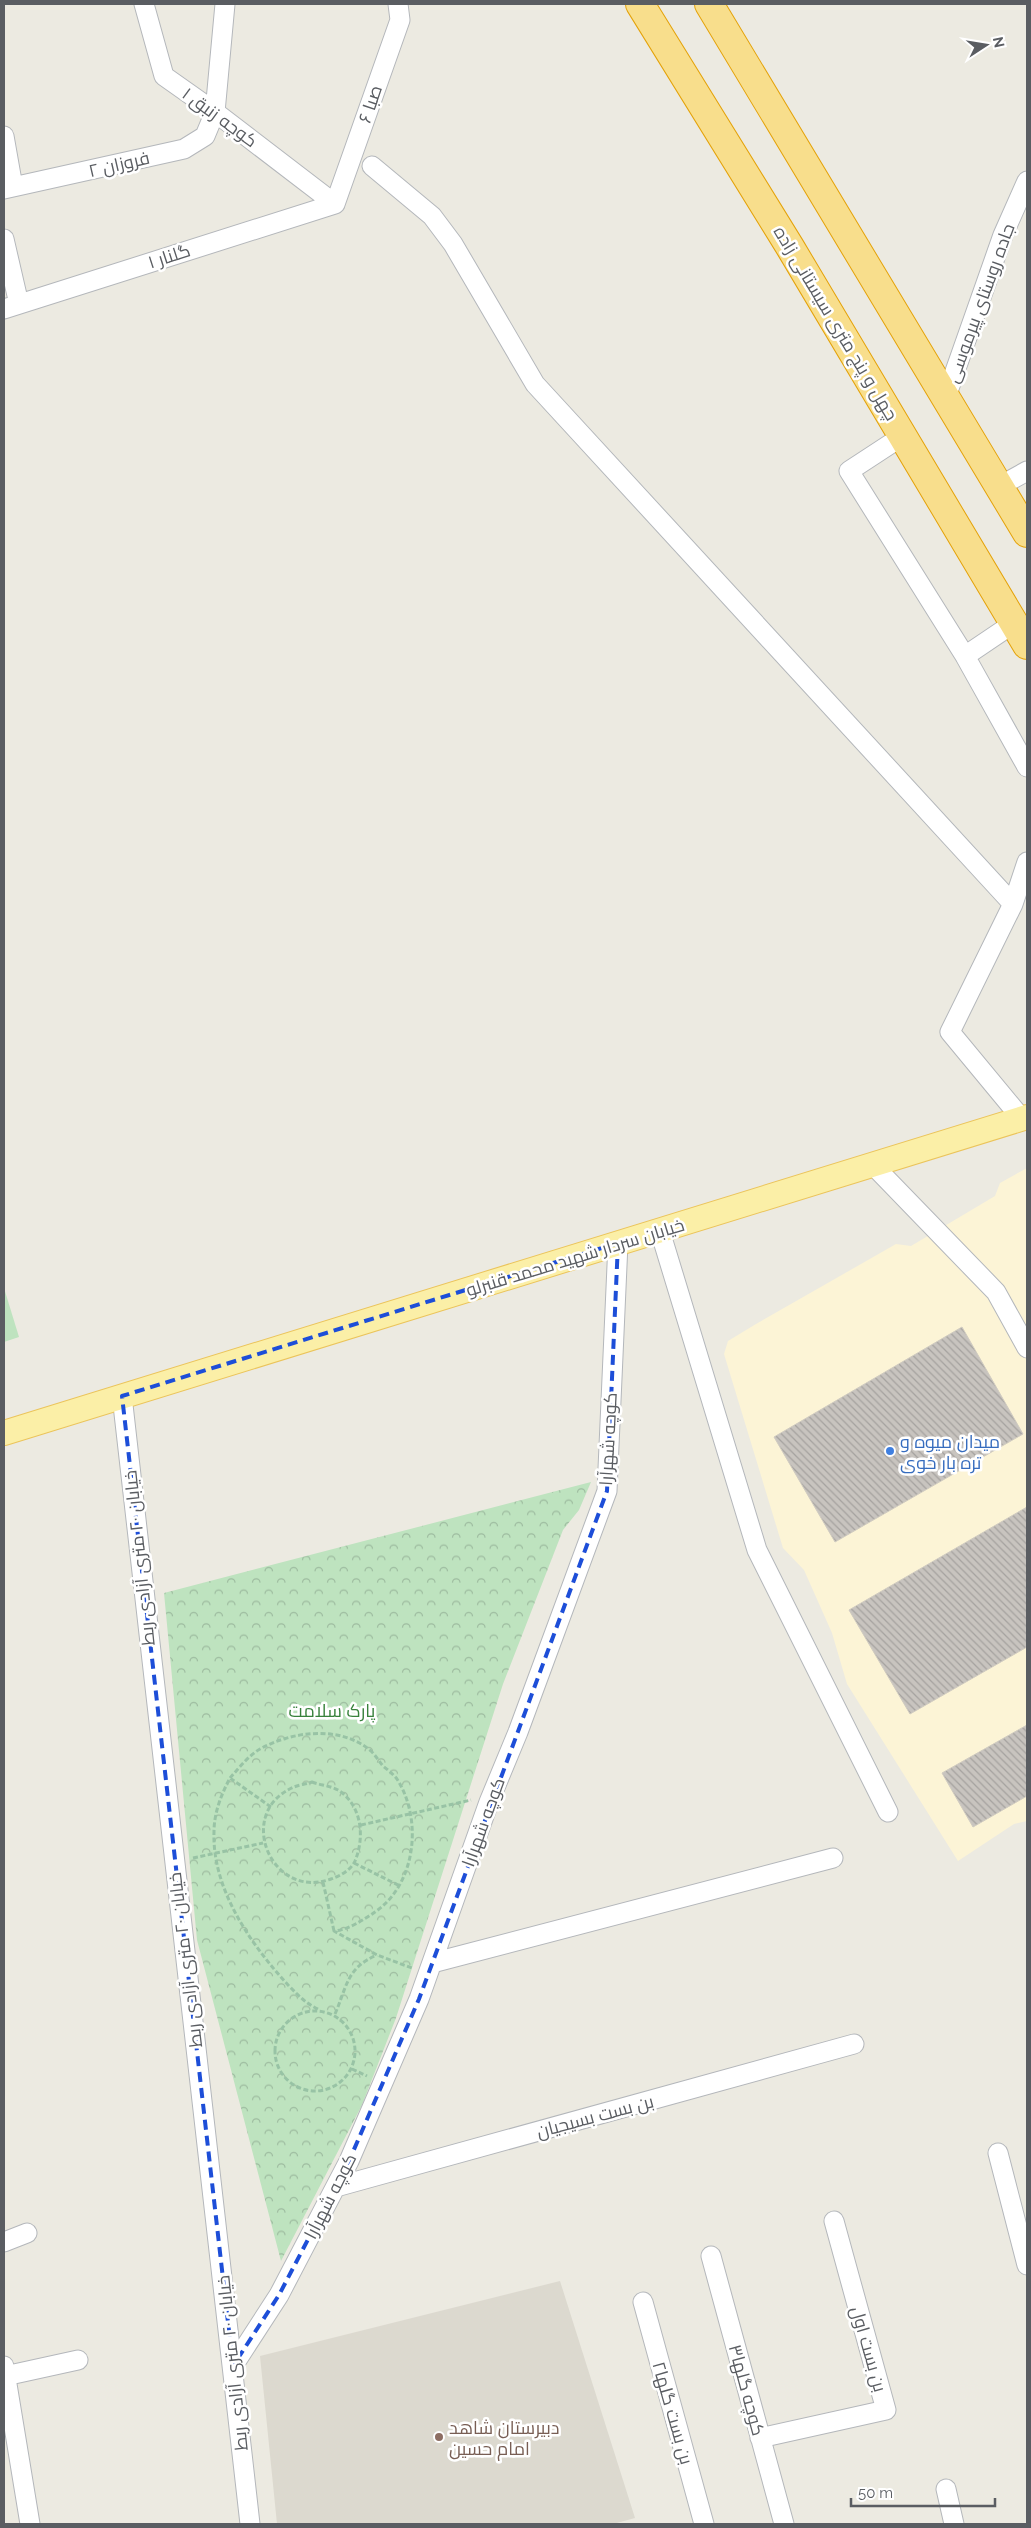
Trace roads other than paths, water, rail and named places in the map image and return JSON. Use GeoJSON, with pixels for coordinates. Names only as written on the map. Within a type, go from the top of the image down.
{"type":"FeatureCollection","features":[{"type":"Feature","properties":{"kind":"highway","name":"چهل و پنج متری سیستانی زاده"},"geometry":{"type":"LineString","coordinates":[[640,4],[904,435],[1021,634]]}},
{"type":"Feature","properties":{"kind":"highway"},"geometry":{"type":"LineString","coordinates":[[709,4],[1027,533]]}},
{"type":"Feature","properties":{"kind":"main road","name":"خیابان سردار شهید محمد قنبرلو"},"geometry":{"type":"LineString","coordinates":[[4,1433],[1024,1118]]}},
{"type":"Feature","properties":{"kind":"street","name":"کوچه زنبق ۱"},"geometry":{"type":"LineString","coordinates":[[144,4],[164,76],[215,112],[335,204]]}},
{"type":"Feature","properties":{"kind":"street","name":"۲ فروزان"},"geometry":{"type":"LineString","coordinates":[[9,188],[184,149],[205,136],[215,112],[225,4]]}},
{"type":"Feature","properties":{"kind":"street","name":"صبا ۶"},"geometry":{"type":"LineString","coordinates":[[335,204],[400,20],[398,4]]}},
{"type":"Feature","properties":{"kind":"street"},"geometry":{"type":"LineString","coordinates":[[4,136],[9,188]]}},
{"type":"Feature","properties":{"kind":"street"},"geometry":{"type":"LineString","coordinates":[[372,166],[432,216],[447,237],[535,384],[1013,904]]}},
{"type":"Feature","properties":{"kind":"street","name":"جاده روستای پیرموسی"},"geometry":{"type":"LineString","coordinates":[[946,397],[1003,235],[1027,181]]}},
{"type":"Feature","properties":{"kind":"street","name":"۱ گلنار"},"geometry":{"type":"LineString","coordinates":[[11,307],[335,204]]}},
{"type":"Feature","properties":{"kind":"street"},"geometry":{"type":"LineString","coordinates":[[4,239],[11,307]]}},
{"type":"Feature","properties":{"kind":"street"},"geometry":{"type":"LineString","coordinates":[[904,435],[849,471],[965,656],[1027,767]]}},
{"type":"Feature","properties":{"kind":"street"},"geometry":{"type":"LineString","coordinates":[[1000,486],[1027,471]]}},
{"type":"Feature","properties":{"kind":"street"},"geometry":{"type":"LineString","coordinates":[[965,656],[1021,634]]}},
{"type":"Feature","properties":{"kind":"street"},"geometry":{"type":"LineString","coordinates":[[1024,1118],[950,1032],[1013,904],[1027,862]]}},
{"type":"Feature","properties":{"kind":"street"},"geometry":{"type":"LineString","coordinates":[[873,1165],[996,1292],[1027,1348]]}},
{"type":"Feature","properties":{"kind":"street"},"geometry":{"type":"LineString","coordinates":[[660,1231],[757,1550],[888,1812]]}},
{"type":"Feature","properties":{"kind":"street","name":"کوچه شهرآرا"},"geometry":{"type":"LineString","coordinates":[[233,2366],[279,2295],[336,2187],[375,2101],[430,1969],[492,1796],[518,1732],[606,1491],[618,1243]]}},
{"type":"Feature","properties":{"kind":"street","name":"خیابان ۲۰ متری آزادی ربط"},"geometry":{"type":"LineString","coordinates":[[122,1396],[250,2524]]}},
{"type":"Feature","properties":{"kind":"street"},"geometry":{"type":"LineString","coordinates":[[430,1969],[833,1858]]}},
{"type":"Feature","properties":{"kind":"street","name":"بن بست بسیجیان"},"geometry":{"type":"LineString","coordinates":[[336,2187],[854,2044]]}},
{"type":"Feature","properties":{"kind":"street"},"geometry":{"type":"LineString","coordinates":[[998,2153],[1027,2265]]}},
{"type":"Feature","properties":{"kind":"street","name":"بن بست اول"},"geometry":{"type":"LineString","coordinates":[[760,2438],[886,2410],[834,2221]]}},
{"type":"Feature","properties":{"kind":"street"},"geometry":{"type":"LineString","coordinates":[[4,2242],[27,2233]]}},
{"type":"Feature","properties":{"kind":"street","name":"کوچه گلها۳"},"geometry":{"type":"LineString","coordinates":[[711,2256],[784,2524]]}},
{"type":"Feature","properties":{"kind":"street","name":"بن بست گلها۲"},"geometry":{"type":"LineString","coordinates":[[643,2302],[704,2524]]}},
{"type":"Feature","properties":{"kind":"street"},"geometry":{"type":"LineString","coordinates":[[30,2524],[5,2371],[78,2360]]}},
{"type":"Feature","properties":{"kind":"street"},"geometry":{"type":"LineString","coordinates":[[946,2489],[954,2524]]}},
{"type":"Feature","properties":{"kind":"place","name":"میدان میوه و تره بار خوی"},"geometry":{"type":"Point","coordinates":[890,1451]}},
{"type":"Feature","properties":{"kind":"place","name":"دبیرستان شاهد امام حسین"},"geometry":{"type":"Point","coordinates":[439,2437]}},
{"type":"Feature","properties":{"kind":"park label","name":"پارک سلامت"},"geometry":{"type":"Point","coordinates":[332,1710]}}]}
